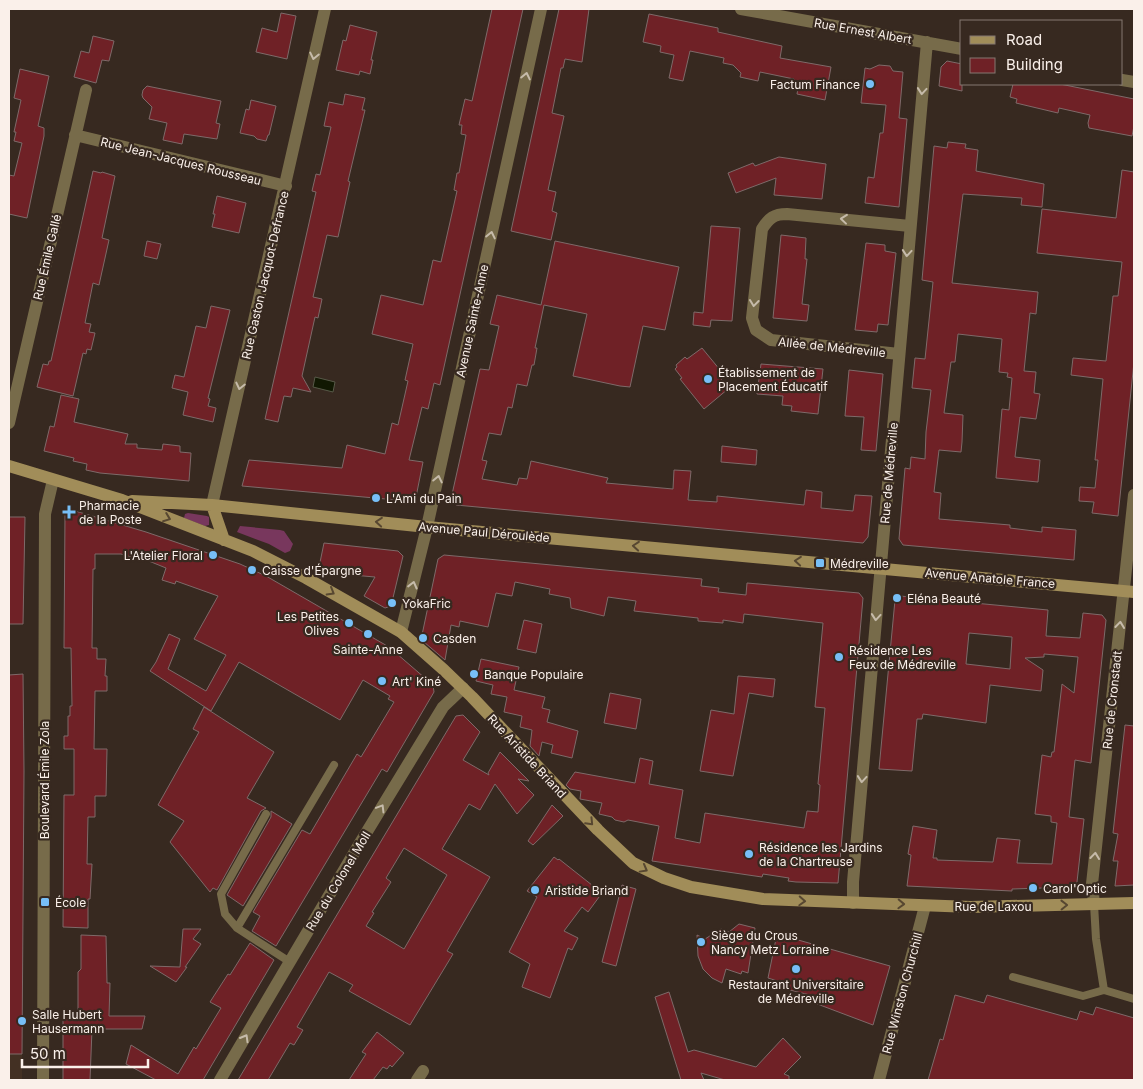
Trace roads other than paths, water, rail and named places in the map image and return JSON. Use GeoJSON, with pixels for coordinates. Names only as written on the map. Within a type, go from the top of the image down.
{"type":"FeatureCollection","features":[{"type":"Feature","properties":{"kind":"main road","name":"Avenue Paul Déroulède"},"geometry":{"type":"LineString","coordinates":[[9,466],[122,500],[224,540]]}},
{"type":"Feature","properties":{"kind":"main road","name":"Avenue Paul Déroulède"},"geometry":{"type":"LineString","coordinates":[[122,500],[212,506],[846,565]]}},
{"type":"Feature","properties":{"kind":"main road"},"geometry":{"type":"LineString","coordinates":[[212,506],[224,540]]}},
{"type":"Feature","properties":{"kind":"main road","name":"Rue Aristide Briand"},"geometry":{"type":"LineString","coordinates":[[224,540],[285,566],[401,632],[463,688],[598,830],[640,868],[691,887],[718,892],[763,899],[853,903]]}},
{"type":"Feature","properties":{"kind":"main road","name":"Avenue Anatole France"},"geometry":{"type":"LineString","coordinates":[[846,565],[1129,591]]}},
{"type":"Feature","properties":{"kind":"main road","name":"Rue de Laxou"},"geometry":{"type":"LineString","coordinates":[[853,903],[971,907],[1134,903]]}},
{"type":"Feature","properties":{"kind":"street","name":"Rue Gaston Jacquot-Defrance"},"geometry":{"type":"LineString","coordinates":[[212,506],[325,9]]}},
{"type":"Feature","properties":{"kind":"street","name":"Avenue Sainte-Anne"},"geometry":{"type":"LineString","coordinates":[[401,632],[427,527],[540,9]]}},
{"type":"Feature","properties":{"kind":"street","name":"Rue Ernest Albert"},"geometry":{"type":"LineString","coordinates":[[741,9],[960,49]]}},
{"type":"Feature","properties":{"kind":"street","name":"Rue de Médreville"},"geometry":{"type":"LineString","coordinates":[[853,903],[853,882],[927,42]]}},
{"type":"Feature","properties":{"kind":"street","name":"Rue Émile Gallé"},"geometry":{"type":"LineString","coordinates":[[9,423],[86,90]]}},
{"type":"Feature","properties":{"kind":"street","name":"Rue Jean-Jacques Rousseau"},"geometry":{"type":"LineString","coordinates":[[75,135],[286,186]]}},
{"type":"Feature","properties":{"kind":"street","name":"Allée de Médreville"},"geometry":{"type":"LineString","coordinates":[[899,354],[772,340],[756,330],[752,318],[762,229],[767,221],[776,214],[910,226]]}},
{"type":"Feature","properties":{"kind":"street","name":"Boulevard Émile Zola"},"geometry":{"type":"LineString","coordinates":[[43,1080],[45,514],[53,480]]}},
{"type":"Feature","properties":{"kind":"street","name":"Rue de Cronstadt"},"geometry":{"type":"LineString","coordinates":[[1094,904],[1092,884],[1129,591],[1134,495]]}},
{"type":"Feature","properties":{"kind":"street","name":"Rue du Colonel Moll"},"geometry":{"type":"LineString","coordinates":[[220,1080],[443,707],[463,688]]}},
{"type":"Feature","properties":{"kind":"street","name":"Rue Winston Churchill"},"geometry":{"type":"LineString","coordinates":[[879,1080],[925,906]]}},
{"type":"Feature","properties":{"kind":"lane"},"geometry":{"type":"LineString","coordinates":[[237,928],[334,765]]}},
{"type":"Feature","properties":{"kind":"lane"},"geometry":{"type":"LineString","coordinates":[[266,814],[221,894],[225,914],[237,928],[290,962]]}},
{"type":"Feature","properties":{"kind":"lane"},"geometry":{"type":"LineString","coordinates":[[1094,904],[1096,939],[1104,990]]}},
{"type":"Feature","properties":{"kind":"lane"},"geometry":{"type":"LineString","coordinates":[[1013,977],[1083,996],[1104,990],[1134,999]]}},
{"type":"Feature","properties":{"kind":"place","name":"Factum Finance"},"geometry":{"type":"Point","coordinates":[870,84]}},
{"type":"Feature","properties":{"kind":"place","name":"Établissement de Placement Éducatif"},"geometry":{"type":"Point","coordinates":[708,379]}},
{"type":"Feature","properties":{"kind":"place","name":"L'Ami du Pain"},"geometry":{"type":"Point","coordinates":[376,498]}},
{"type":"Feature","properties":{"kind":"place","name":"Pharmacie de la Poste"},"geometry":{"type":"Point","coordinates":[69,512]}},
{"type":"Feature","properties":{"kind":"place","name":"L'Atelier Floral"},"geometry":{"type":"Point","coordinates":[213,555]}},
{"type":"Feature","properties":{"kind":"place","name":"Médreville"},"geometry":{"type":"Point","coordinates":[820,563]}},
{"type":"Feature","properties":{"kind":"place","name":"Caisse d'Épargne"},"geometry":{"type":"Point","coordinates":[252,570]}},
{"type":"Feature","properties":{"kind":"place","name":"Eléna Beauté"},"geometry":{"type":"Point","coordinates":[897,598]}},
{"type":"Feature","properties":{"kind":"place","name":"YokaFric"},"geometry":{"type":"Point","coordinates":[392,603]}},
{"type":"Feature","properties":{"kind":"place","name":"Les Petites Olives"},"geometry":{"type":"Point","coordinates":[349,623]}},
{"type":"Feature","properties":{"kind":"place","name":"Sainte-Anne"},"geometry":{"type":"Point","coordinates":[368,634]}},
{"type":"Feature","properties":{"kind":"place","name":"Casden"},"geometry":{"type":"Point","coordinates":[423,638]}},
{"type":"Feature","properties":{"kind":"place","name":"Résidence Les Feux de Médreville"},"geometry":{"type":"Point","coordinates":[839,657]}},
{"type":"Feature","properties":{"kind":"place","name":"Banque Populaire"},"geometry":{"type":"Point","coordinates":[474,674]}},
{"type":"Feature","properties":{"kind":"place","name":"Art' Kiné"},"geometry":{"type":"Point","coordinates":[382,681]}},
{"type":"Feature","properties":{"kind":"place","name":"Résidence les Jardins de la Chartreuse"},"geometry":{"type":"Point","coordinates":[749,854]}},
{"type":"Feature","properties":{"kind":"place","name":"Carol'Optic"},"geometry":{"type":"Point","coordinates":[1033,888]}},
{"type":"Feature","properties":{"kind":"place","name":"Aristide Briand"},"geometry":{"type":"Point","coordinates":[535,890]}},
{"type":"Feature","properties":{"kind":"place","name":"École"},"geometry":{"type":"Point","coordinates":[45,902]}},
{"type":"Feature","properties":{"kind":"place","name":"Siège du Crous Nancy Metz Lorraine"},"geometry":{"type":"Point","coordinates":[701,942]}},
{"type":"Feature","properties":{"kind":"place","name":"Restaurant Universitaire de Médreville"},"geometry":{"type":"Point","coordinates":[796,969]}},
{"type":"Feature","properties":{"kind":"place","name":"Salle Hubert Hausermann"},"geometry":{"type":"Point","coordinates":[22,1021]}}]}
